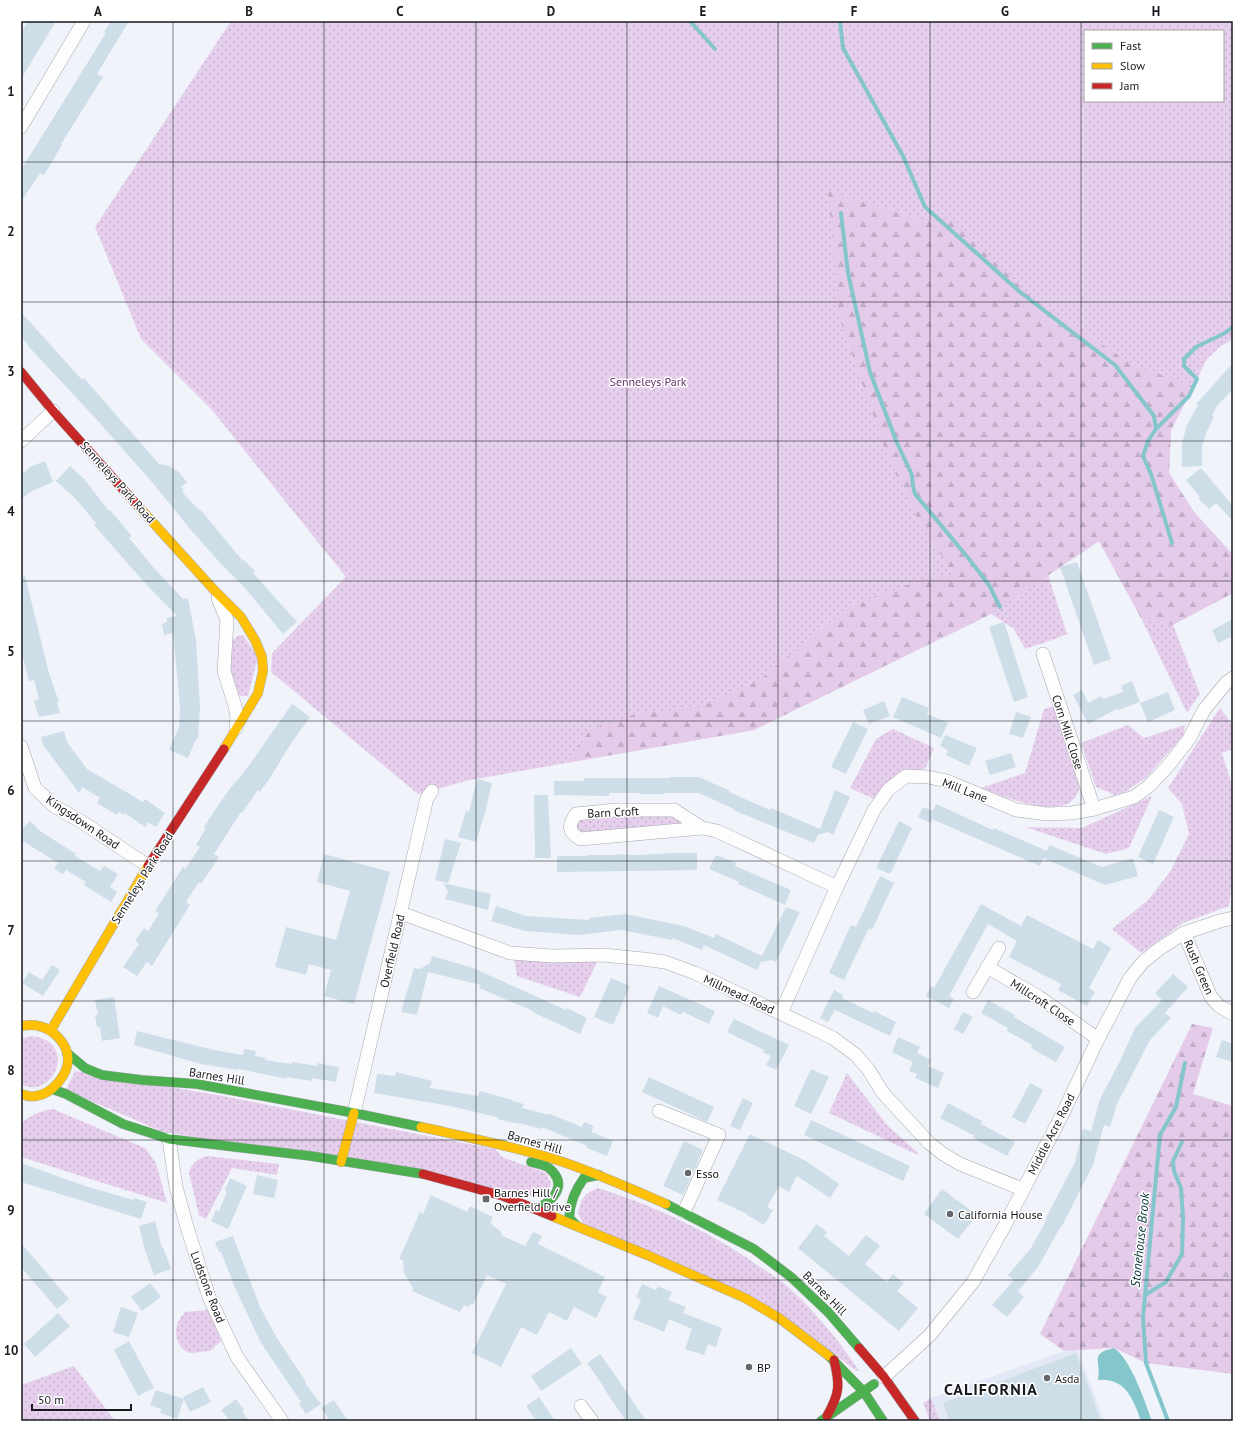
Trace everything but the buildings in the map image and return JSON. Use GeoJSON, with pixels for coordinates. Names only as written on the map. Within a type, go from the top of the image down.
{"type":"FeatureCollection","features":[{"type":"Feature","properties":{"kind":"main road","name":"Senneleys Park Road"},"geometry":{"type":"LineString","coordinates":[[21,372],[53,411],[215,592],[241,617],[255,640],[262,657],[263,671],[258,692],[216,763],[148,866],[51,1030]]}},
{"type":"Feature","properties":{"kind":"main road"},"geometry":{"type":"LineString","coordinates":[[21,1026],[28,1024],[39,1025],[51,1030]]}},
{"type":"Feature","properties":{"kind":"main road","name":"Barnes Hill"},"geometry":{"type":"LineString","coordinates":[[51,1030],[65,1046],[67,1053],[85,1068],[102,1075],[142,1080],[197,1084],[354,1113],[503,1145],[557,1160],[599,1175],[684,1212],[754,1249],[791,1277],[828,1312],[884,1376],[915,1421]]}},
{"type":"Feature","properties":{"kind":"main road"},"geometry":{"type":"LineString","coordinates":[[23,1097],[44,1093],[52,1089],[62,1076],[66,1067],[68,1060],[67,1053]]}},
{"type":"Feature","properties":{"kind":"main road"},"geometry":{"type":"LineString","coordinates":[[52,1089],[66,1094],[122,1124],[169,1138],[311,1156],[341,1162],[418,1173],[503,1196],[647,1255],[745,1298],[779,1318],[834,1360],[864,1392],[883,1421]]}},
{"type":"Feature","properties":{"kind":"main road"},"geometry":{"type":"LineString","coordinates":[[341,1162],[354,1113]]}},
{"type":"Feature","properties":{"kind":"main road"},"geometry":{"type":"LineString","coordinates":[[503,1145],[510,1156],[548,1167],[558,1178],[559,1188],[554,1198],[541,1207],[535,1209]]}},
{"type":"Feature","properties":{"kind":"main road"},"geometry":{"type":"LineString","coordinates":[[577,1226],[569,1218],[570,1205],[577,1187],[584,1178],[599,1175]]}},
{"type":"Feature","properties":{"kind":"main road"},"geometry":{"type":"LineString","coordinates":[[824,1419],[836,1400],[840,1382],[834,1360]]}},
{"type":"Feature","properties":{"kind":"main road"},"geometry":{"type":"LineString","coordinates":[[824,1419],[864,1392],[884,1376]]}},
{"type":"Feature","properties":{"kind":"street"},"geometry":{"type":"LineString","coordinates":[[21,127],[84,21]]}},
{"type":"Feature","properties":{"kind":"street"},"geometry":{"type":"LineString","coordinates":[[21,441],[53,411]]}},
{"type":"Feature","properties":{"kind":"street","name":"Senneleys Park Road"},"geometry":{"type":"LineString","coordinates":[[215,592],[227,620],[224,671],[235,706],[237,717],[236,728]]}},
{"type":"Feature","properties":{"kind":"street","name":"Corn Mill Close"},"geometry":{"type":"LineString","coordinates":[[1043,654],[1094,809]]}},
{"type":"Feature","properties":{"kind":"street","name":"Mill Lane"},"geometry":{"type":"LineString","coordinates":[[781,1013],[837,887],[874,810],[888,790],[906,776],[928,777],[947,781],[1016,810],[1047,814],[1072,814],[1094,809],[1134,797],[1149,786],[1168,766],[1189,739],[1204,710],[1226,683],[1233,678]]}},
{"type":"Feature","properties":{"kind":"street","name":"Kingsdown Road"},"geometry":{"type":"LineString","coordinates":[[21,746],[35,788],[39,792],[54,806],[88,826],[148,866]]}},
{"type":"Feature","properties":{"kind":"street","name":"Overfield Road"},"geometry":{"type":"LineString","coordinates":[[354,1113],[427,798],[432,791]]}},
{"type":"Feature","properties":{"kind":"street","name":"Barn Croft"},"geometry":{"type":"LineString","coordinates":[[702,828],[674,810],[616,810],[576,814],[571,821],[571,830],[573,834],[580,839],[702,828],[717,831],[837,887]]}},
{"type":"Feature","properties":{"kind":"street","name":"Millmead Road"},"geometry":{"type":"LineString","coordinates":[[401,913],[510,953],[553,956],[603,955],[665,962],[708,979],[833,1038],[856,1055],[868,1069],[882,1093],[929,1143],[943,1154],[960,1164],[1022,1189]]}},
{"type":"Feature","properties":{"kind":"street","name":"Middle Acre Road"},"geometry":{"type":"LineString","coordinates":[[884,1376],[930,1335],[974,1282],[1064,1111],[1098,1039],[1130,978],[1139,967],[1159,949],[1184,933],[1233,918]]}},
{"type":"Feature","properties":{"kind":"street","name":"Rush Green"},"geometry":{"type":"LineString","coordinates":[[1184,933],[1211,997],[1219,1006],[1233,1014]]}},
{"type":"Feature","properties":{"kind":"street"},"geometry":{"type":"LineString","coordinates":[[973,992],[999,948]]}},
{"type":"Feature","properties":{"kind":"street","name":"Millcroft Close"},"geometry":{"type":"LineString","coordinates":[[987,968],[1039,997],[1098,1039]]}},
{"type":"Feature","properties":{"kind":"street"},"geometry":{"type":"LineString","coordinates":[[659,1111],[719,1136],[684,1212]]}},
{"type":"Feature","properties":{"kind":"street","name":"Ludstone Road"},"geometry":{"type":"LineString","coordinates":[[169,1138],[176,1187],[209,1297],[237,1357],[282,1421]]}},
{"type":"Feature","properties":{"kind":"street"},"geometry":{"type":"LineString","coordinates":[[581,1406],[592,1421]]}},
{"type":"Feature","properties":{"kind":"shaded area","name":"Asda"},"geometry":{"type":"Polygon","coordinates":[[[1078,1350],[1104,1421],[940,1421],[931,1398],[1064,1351],[1078,1350]]]}},
{"type":"Feature","properties":{"kind":"green space","name":"Senneleys Park"},"geometry":{"type":"Polygon","coordinates":[[[231,21],[1233,21],[1233,339],[1220,347],[1207,359],[1171,430],[1169,473],[1194,512],[1233,555],[1233,593],[1173,625],[1200,694],[1187,713],[1141,618],[1099,541],[1048,575],[1067,634],[1055,639],[1025,649],[1014,629],[991,614],[754,730],[470,780],[418,794],[271,672],[272,653],[346,577],[212,410],[141,339],[95,227],[231,21]]]}},
{"type":"Feature","properties":{"kind":"green space"},"geometry":{"type":"Polygon","coordinates":[[[828,191],[925,220],[952,219],[1034,300],[1135,366],[1194,386],[1171,430],[1169,473],[1194,512],[1233,555],[1233,593],[1172,625],[1141,618],[1099,541],[991,614],[754,730],[566,763],[591,729],[636,714],[702,706],[758,681],[853,604],[925,579],[953,575],[917,518],[888,458],[839,317],[828,191]]]}},
{"type":"Feature","properties":{"kind":"green space"},"geometry":{"type":"Polygon","coordinates":[[[243,635],[258,657],[248,696],[242,696],[235,693],[231,682],[231,644],[237,636],[243,635]]]}},
{"type":"Feature","properties":{"kind":"green space"},"geometry":{"type":"Polygon","coordinates":[[[1056,705],[1081,784],[1078,793],[1072,801],[1067,804],[1046,807],[1023,803],[981,788],[1025,773],[1044,709],[1056,705]]]}},
{"type":"Feature","properties":{"kind":"green space"},"geometry":{"type":"Polygon","coordinates":[[[1220,708],[1233,725],[1233,749],[1222,753],[1233,788],[1233,875],[1229,906],[1183,923],[1141,953],[1112,929],[1148,900],[1170,872],[1189,834],[1182,804],[1168,788],[1220,708]]]}},
{"type":"Feature","properties":{"kind":"green space"},"geometry":{"type":"Polygon","coordinates":[[[1128,725],[1144,738],[1185,725],[1183,736],[1146,778],[1123,793],[1115,795],[1096,787],[1081,743],[1128,725]]]}},
{"type":"Feature","properties":{"kind":"green space"},"geometry":{"type":"Polygon","coordinates":[[[893,729],[934,748],[925,769],[918,770],[874,799],[850,788],[876,739],[893,729]]]}},
{"type":"Feature","properties":{"kind":"green space"},"geometry":{"type":"Polygon","coordinates":[[[1152,796],[1129,848],[1106,854],[1025,827],[1082,828],[1152,796]]]}},
{"type":"Feature","properties":{"kind":"green space"},"geometry":{"type":"Polygon","coordinates":[[[673,813],[695,827],[574,833],[578,815],[673,813]]]}},
{"type":"Feature","properties":{"kind":"green space"},"geometry":{"type":"Polygon","coordinates":[[[514,958],[598,960],[580,997],[517,976],[514,958]]]}},
{"type":"Feature","properties":{"kind":"green space"},"geometry":{"type":"Polygon","coordinates":[[[1192,1024],[1213,1028],[1193,1094],[1233,1106],[1233,1374],[1146,1363],[1114,1348],[1064,1351],[1040,1334],[1192,1024]]]}},
{"type":"Feature","properties":{"kind":"green space"},"geometry":{"type":"Polygon","coordinates":[[[31,1036],[46,1040],[55,1048],[58,1058],[56,1069],[51,1078],[43,1085],[33,1087],[21,1084],[21,1039],[31,1036]]]}},
{"type":"Feature","properties":{"kind":"green space"},"geometry":{"type":"Polygon","coordinates":[[[75,1071],[217,1095],[495,1149],[502,1157],[546,1173],[551,1183],[549,1195],[540,1198],[161,1131],[66,1090],[75,1071]]]}},
{"type":"Feature","properties":{"kind":"green space"},"geometry":{"type":"Polygon","coordinates":[[[847,1073],[887,1125],[918,1153],[918,1155],[829,1113],[847,1073]]]}},
{"type":"Feature","properties":{"kind":"green space"},"geometry":{"type":"Polygon","coordinates":[[[53,1109],[145,1148],[156,1163],[167,1203],[21,1157],[21,1123],[36,1114],[53,1109]]]}},
{"type":"Feature","properties":{"kind":"green space"},"geometry":{"type":"Polygon","coordinates":[[[206,1156],[279,1164],[277,1175],[232,1168],[206,1219],[199,1215],[189,1173],[195,1162],[206,1156]]]}},
{"type":"Feature","properties":{"kind":"green space"},"geometry":{"type":"Polygon","coordinates":[[[598,1188],[640,1203],[702,1231],[741,1254],[785,1284],[825,1325],[859,1371],[855,1370],[784,1317],[583,1223],[578,1213],[582,1200],[589,1192],[598,1188]]]}},
{"type":"Feature","properties":{"kind":"green space"},"geometry":{"type":"Polygon","coordinates":[[[208,1310],[221,1341],[210,1351],[187,1352],[178,1342],[176,1329],[178,1322],[185,1312],[208,1310]]]}},
{"type":"Feature","properties":{"kind":"green space"},"geometry":{"type":"Polygon","coordinates":[[[74,1366],[115,1421],[21,1421],[21,1385],[74,1366]]]}},
{"type":"Feature","properties":{"kind":"green space"},"geometry":{"type":"Polygon","coordinates":[[[931,1398],[940,1421],[930,1421],[923,1403],[931,1398]]]}},
{"type":"Feature","properties":{"kind":"water"},"geometry":{"type":"Polygon","coordinates":[[[1114,1348],[1126,1361],[1132,1371],[1152,1421],[1141,1421],[1135,1405],[1122,1386],[1108,1380],[1098,1380],[1099,1356],[1106,1350],[1114,1348]]]}},
{"type":"Feature","properties":{"kind":"waterway"},"geometry":{"type":"LineString","coordinates":[[690,21],[715,49]]}},
{"type":"Feature","properties":{"kind":"waterway"},"geometry":{"type":"LineString","coordinates":[[840,21],[843,48],[903,156],[925,207],[1020,292],[1115,365],[1154,416],[1156,429],[1148,441],[1143,456],[1151,474],[1172,543]]}},
{"type":"Feature","properties":{"kind":"waterway"},"geometry":{"type":"LineString","coordinates":[[841,213],[848,273],[870,372],[897,443],[912,475],[915,494],[989,585],[1000,607]]}},
{"type":"Feature","properties":{"kind":"waterway"},"geometry":{"type":"LineString","coordinates":[[1156,429],[1189,396],[1197,379],[1184,366],[1184,359],[1196,347],[1225,333],[1233,327]]}},
{"type":"Feature","properties":{"kind":"waterway","name":"Stonehouse Brook"},"geometry":{"type":"LineString","coordinates":[[1168,1421],[1146,1363],[1143,1317],[1160,1135],[1176,1107],[1185,1063]]}},
{"type":"Feature","properties":{"kind":"waterway"},"geometry":{"type":"LineString","coordinates":[[1145,1295],[1166,1282],[1182,1254],[1183,1218],[1181,1188],[1174,1171],[1173,1161],[1182,1142]]}},
{"type":"Feature","properties":{"kind":"traffic: fast"},"geometry":{"type":"LineString","coordinates":[[67,1053],[85,1068],[102,1075],[142,1080],[197,1084],[421,1127]]}},
{"type":"Feature","properties":{"kind":"traffic: fast"},"geometry":{"type":"LineString","coordinates":[[52,1089],[66,1094],[123,1124],[169,1139],[311,1156],[423,1174]]}},
{"type":"Feature","properties":{"kind":"traffic: fast"},"geometry":{"type":"LineString","coordinates":[[531,1162],[549,1168],[555,1174],[558,1181],[558,1187],[553,1197],[548,1202],[535,1209]]}},
{"type":"Feature","properties":{"kind":"traffic: fast"},"geometry":{"type":"LineString","coordinates":[[577,1226],[569,1218],[570,1207],[578,1187],[584,1178],[599,1175]]}},
{"type":"Feature","properties":{"kind":"traffic: fast"},"geometry":{"type":"LineString","coordinates":[[666,1204],[754,1249],[791,1277],[828,1312],[859,1348]]}},
{"type":"Feature","properties":{"kind":"traffic: fast"},"geometry":{"type":"LineString","coordinates":[[829,1356],[864,1392],[883,1421]]}},
{"type":"Feature","properties":{"kind":"traffic: fast"},"geometry":{"type":"LineString","coordinates":[[821,1421],[874,1384]]}},
{"type":"Feature","properties":{"kind":"traffic: slow"},"geometry":{"type":"LineString","coordinates":[[137,505],[215,591],[241,617],[255,640],[262,657],[263,671],[258,693],[224,749]]}},
{"type":"Feature","properties":{"kind":"traffic: slow"},"geometry":{"type":"LineString","coordinates":[[51,1030],[148,866]]}},
{"type":"Feature","properties":{"kind":"traffic: slow"},"geometry":{"type":"LineString","coordinates":[[21,1026],[34,1025],[49,1030],[63,1043],[68,1059],[62,1077],[48,1092],[36,1096],[21,1094]]}},
{"type":"Feature","properties":{"kind":"traffic: slow"},"geometry":{"type":"LineString","coordinates":[[341,1162],[354,1113]]}},
{"type":"Feature","properties":{"kind":"traffic: slow"},"geometry":{"type":"LineString","coordinates":[[421,1127],[506,1146],[557,1160],[598,1175],[666,1204]]}},
{"type":"Feature","properties":{"kind":"traffic: slow"},"geometry":{"type":"LineString","coordinates":[[552,1216],[647,1255],[745,1298],[779,1318],[829,1356]]}},
{"type":"Feature","properties":{"kind":"traffic: jam"},"geometry":{"type":"LineString","coordinates":[[21,372],[53,411],[137,505]]}},
{"type":"Feature","properties":{"kind":"traffic: jam"},"geometry":{"type":"LineString","coordinates":[[148,866],[224,749]]}},
{"type":"Feature","properties":{"kind":"traffic: jam"},"geometry":{"type":"LineString","coordinates":[[423,1174],[503,1196],[552,1216]]}},
{"type":"Feature","properties":{"kind":"traffic: jam"},"geometry":{"type":"LineString","coordinates":[[859,1348],[884,1377],[915,1421]]}},
{"type":"Feature","properties":{"kind":"traffic: jam"},"geometry":{"type":"LineString","coordinates":[[827,1416],[837,1395],[838,1389],[834,1360]]}},
{"type":"Feature","properties":{"kind":"place","name":"Esso"},"geometry":{"type":"Point","coordinates":[688,1173]}},
{"type":"Feature","properties":{"kind":"place","name":"Barnes Hill / Overfield Drive"},"geometry":{"type":"Point","coordinates":[486,1199]}},
{"type":"Feature","properties":{"kind":"place","name":"California House"},"geometry":{"type":"Point","coordinates":[950,1214]}},
{"type":"Feature","properties":{"kind":"place","name":"BP"},"geometry":{"type":"Point","coordinates":[749,1367]}},
{"type":"Feature","properties":{"kind":"place","name":"Asda"},"geometry":{"type":"Point","coordinates":[1047,1378]}},
{"type":"Feature","properties":{"kind":"district","name":"CALIFORNIA"},"geometry":{"type":"Point","coordinates":[991,1389]}}]}
